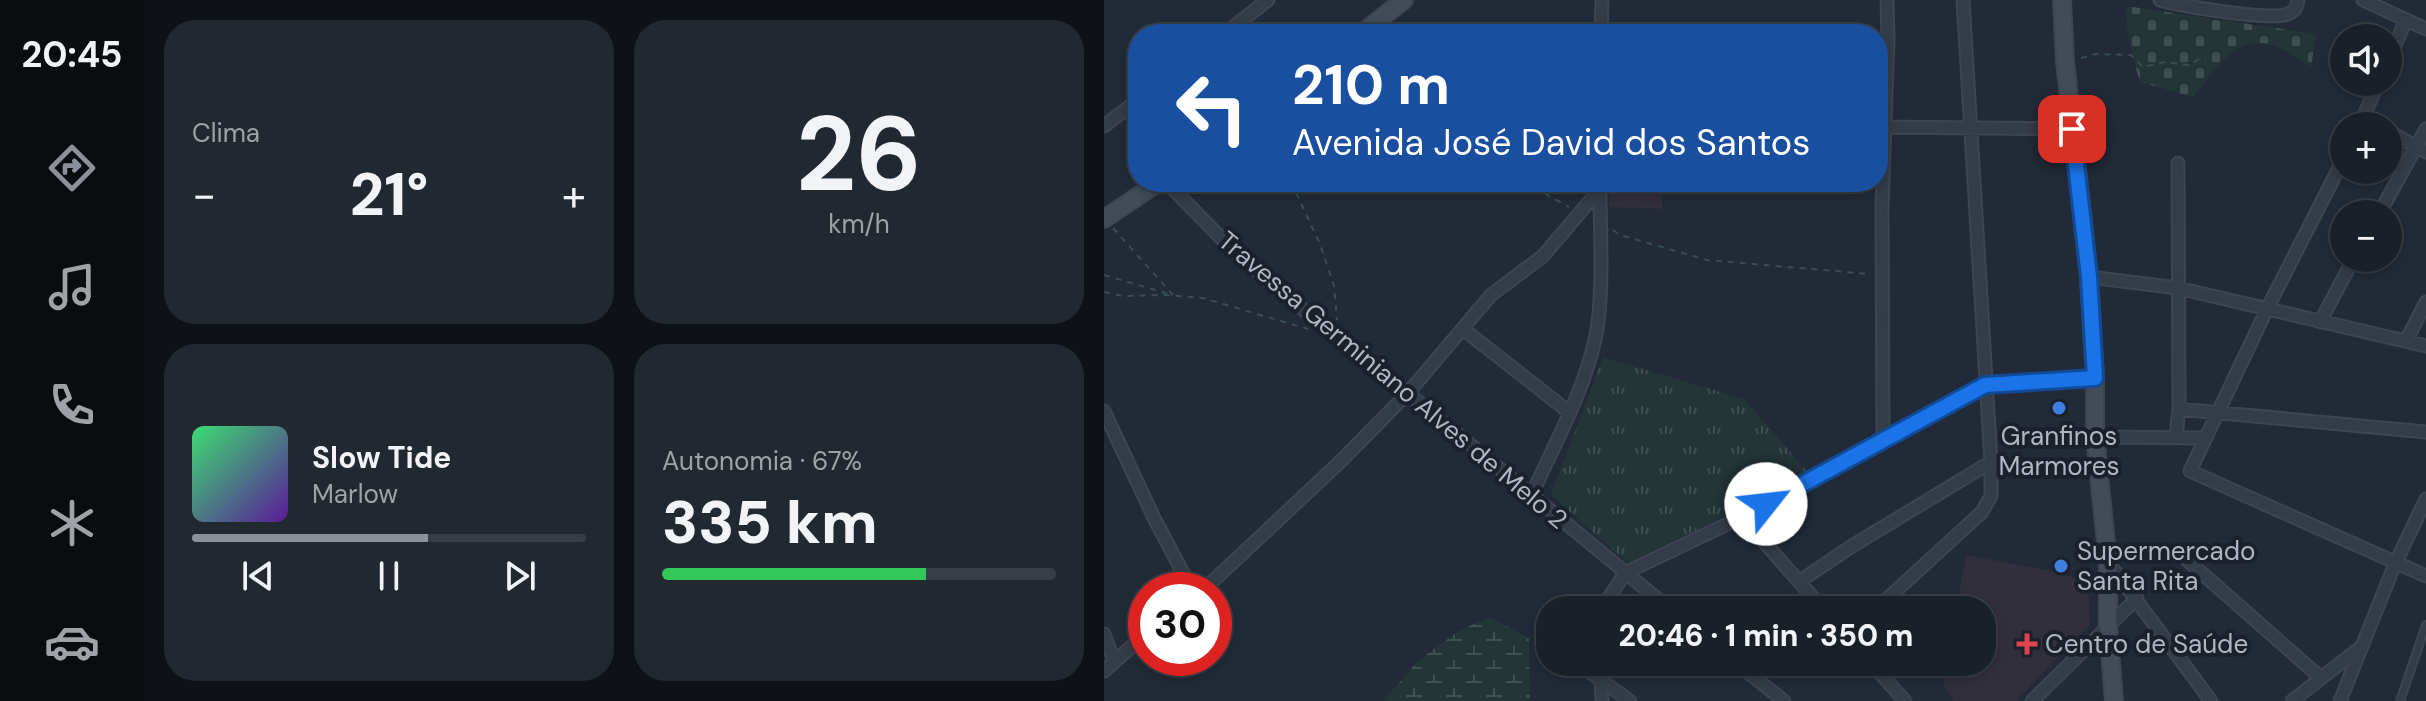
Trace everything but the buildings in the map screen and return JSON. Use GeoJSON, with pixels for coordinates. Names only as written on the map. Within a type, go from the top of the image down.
{"type":"FeatureCollection","features":[{"type":"Feature","properties":{"kind":"main road"},"geometry":{"type":"LineString","coordinates":[[1374,24],[1404,0]]}},
{"type":"Feature","properties":{"kind":"main road"},"geometry":{"type":"LineString","coordinates":[[2062,0],[2065,61],[2089,277],[2095,437],[2108,562],[2108,625],[2114,701]]}},
{"type":"Feature","properties":{"kind":"main road"},"geometry":{"type":"LineString","coordinates":[[1104,219],[1144,192]]}},
{"type":"Feature","properties":{"kind":"street"},"geometry":{"type":"LineString","coordinates":[[1237,24],[1268,0]]}},
{"type":"Feature","properties":{"kind":"street"},"geometry":{"type":"LineString","coordinates":[[1601,24],[1602,0]]}},
{"type":"Feature","properties":{"kind":"street"},"geometry":{"type":"LineString","coordinates":[[1885,24],[1887,0]]}},
{"type":"Feature","properties":{"kind":"street"},"geometry":{"type":"LineString","coordinates":[[1890,596],[1976,518],[1991,496],[1963,0]]}},
{"type":"Feature","properties":{"kind":"street"},"geometry":{"type":"LineString","coordinates":[[2160,0],[2222,5],[2276,16],[2295,10],[2298,2]]}},
{"type":"Feature","properties":{"kind":"street"},"geometry":{"type":"LineString","coordinates":[[2363,0],[2426,29]]}},
{"type":"Feature","properties":{"kind":"street"},"geometry":{"type":"LineString","coordinates":[[2402,29],[2406,20]]}},
{"type":"Feature","properties":{"kind":"street"},"geometry":{"type":"LineString","coordinates":[[1104,126],[1128,108]]}},
{"type":"Feature","properties":{"kind":"street"},"geometry":{"type":"LineString","coordinates":[[1888,127],[2072,129]]}},
{"type":"Feature","properties":{"kind":"street"},"geometry":{"type":"LineString","coordinates":[[2388,200],[2421,149],[2426,129]]}},
{"type":"Feature","properties":{"kind":"street"},"geometry":{"type":"LineString","coordinates":[[2402,139],[2421,149]]}},
{"type":"Feature","properties":{"kind":"street"},"geometry":{"type":"LineString","coordinates":[[2176,437],[2179,409],[2178,163]]}},
{"type":"Feature","properties":{"kind":"street"},"geometry":{"type":"LineString","coordinates":[[2331,184],[2190,471],[2426,576]]}},
{"type":"Feature","properties":{"kind":"street","name":"Travessa Germiniano Alves de Melo 2"},"geometry":{"type":"LineString","coordinates":[[1176,192],[1274,286],[1654,596]]}},
{"type":"Feature","properties":{"kind":"street"},"geometry":{"type":"LineString","coordinates":[[1223,572],[1408,393],[1491,295],[1543,256],[1596,192]]}},
{"type":"Feature","properties":{"kind":"street"},"geometry":{"type":"LineString","coordinates":[[1532,494],[1569,412],[1596,336],[1600,192]]}},
{"type":"Feature","properties":{"kind":"street"},"geometry":{"type":"LineString","coordinates":[[1881,192],[1883,439]]}},
{"type":"Feature","properties":{"kind":"street"},"geometry":{"type":"LineString","coordinates":[[2320,322],[2347,272]]}},
{"type":"Feature","properties":{"kind":"street"},"geometry":{"type":"LineString","coordinates":[[2089,277],[2178,288],[2426,346]]}},
{"type":"Feature","properties":{"kind":"street"},"geometry":{"type":"LineString","coordinates":[[2406,341],[2426,302]]}},
{"type":"Feature","properties":{"kind":"street"},"geometry":{"type":"LineString","coordinates":[[1463,329],[1569,412]]}},
{"type":"Feature","properties":{"kind":"street"},"geometry":{"type":"LineString","coordinates":[[1610,596],[1625,573],[1742,517],[1985,385],[2095,378]]}},
{"type":"Feature","properties":{"kind":"street"},"geometry":{"type":"LineString","coordinates":[[2179,409],[2426,432]]}},
{"type":"Feature","properties":{"kind":"street"},"geometry":{"type":"LineString","coordinates":[[1104,411],[1182,572]]}},
{"type":"Feature","properties":{"kind":"street"},"geometry":{"type":"LineString","coordinates":[[2095,437],[2204,438]]}},
{"type":"Feature","properties":{"kind":"street"},"geometry":{"type":"LineString","coordinates":[[1800,581],[1991,462]]}},
{"type":"Feature","properties":{"kind":"street"},"geometry":{"type":"LineString","coordinates":[[2340,701],[2395,564],[2426,499]]}},
{"type":"Feature","properties":{"kind":"street"},"geometry":{"type":"LineString","coordinates":[[1742,517],[1812,596]]}},
{"type":"Feature","properties":{"kind":"street"},"geometry":{"type":"LineString","coordinates":[[2178,552],[2321,678]]}},
{"type":"Feature","properties":{"kind":"street"},"geometry":{"type":"LineString","coordinates":[[2108,562],[2211,701]]}},
{"type":"Feature","properties":{"kind":"street"},"geometry":{"type":"LineString","coordinates":[[2032,701],[2137,598]]}},
{"type":"Feature","properties":{"kind":"street"},"geometry":{"type":"LineString","coordinates":[[1104,634],[1114,661]]}},
{"type":"Feature","properties":{"kind":"street"},"geometry":{"type":"LineString","coordinates":[[2292,701],[2361,647]]}},
{"type":"Feature","properties":{"kind":"street"},"geometry":{"type":"LineString","coordinates":[[1104,671],[1128,649]]}},
{"type":"Feature","properties":{"kind":"street"},"geometry":{"type":"LineString","coordinates":[[1597,676],[1630,701]]}},
{"type":"Feature","properties":{"kind":"street"},"geometry":{"type":"LineString","coordinates":[[1601,676],[1602,701]]}},
{"type":"Feature","properties":{"kind":"street"},"geometry":{"type":"LineString","coordinates":[[1753,676],[1784,701]]}},
{"type":"Feature","properties":{"kind":"street"},"geometry":{"type":"LineString","coordinates":[[1881,676],[1899,699]]}},
{"type":"Feature","properties":{"kind":"lane"},"geometry":{"type":"LineString","coordinates":[[2400,701],[2426,625]]}},
{"type":"Feature","properties":{"kind":"path"},"geometry":{"type":"LineString","coordinates":[[2065,61],[2096,54],[2131,55],[2143,67],[2165,62],[2189,65],[2206,58]]}},
{"type":"Feature","properties":{"kind":"path"},"geometry":{"type":"LineString","coordinates":[[1296,192],[1320,244],[1334,286],[1337,324]]}},
{"type":"Feature","properties":{"kind":"path"},"geometry":{"type":"LineString","coordinates":[[1542,192],[1580,213]]}},
{"type":"Feature","properties":{"kind":"path"},"geometry":{"type":"LineString","coordinates":[[1104,219],[1174,296]]}},
{"type":"Feature","properties":{"kind":"path"},"geometry":{"type":"LineString","coordinates":[[1600,219],[1620,235],[1707,260],[1882,275]]}},
{"type":"Feature","properties":{"kind":"path"},"geometry":{"type":"LineString","coordinates":[[1104,275],[1174,296]]}},
{"type":"Feature","properties":{"kind":"path"},"geometry":{"type":"LineString","coordinates":[[1104,292],[1123,296],[1203,298],[1310,330]]}},
{"type":"Feature","properties":{"kind":"shaded area"},"geometry":{"type":"Polygon","coordinates":[[[1609,192],[1662,192],[1662,209],[1609,207],[1609,192]]]}},
{"type":"Feature","properties":{"kind":"shaded area","name":"Centro de Saúde"},"geometry":{"type":"Polygon","coordinates":[[[1966,555],[2047,570],[2088,582],[2090,625],[2016,701],[1954,701],[1943,685],[1945,676],[1996,676],[1996,596],[1959,596],[1966,555]]]}},
{"type":"Feature","properties":{"kind":"green space"},"geometry":{"type":"Polygon","coordinates":[[[2126,6],[2316,34],[2311,67],[2277,47],[2259,43],[2236,50],[2226,58],[2193,97],[2140,82],[2130,44],[2126,6]]]}},
{"type":"Feature","properties":{"kind":"green space"},"geometry":{"type":"Polygon","coordinates":[[[1603,357],[1744,399],[1810,475],[1628,563],[1551,495],[1603,357]]]}},
{"type":"Feature","properties":{"kind":"green space"},"geometry":{"type":"Polygon","coordinates":[[[1490,617],[1529,638],[1530,701],[1383,701],[1419,660],[1460,630],[1490,617]]]}},
{"type":"Feature","properties":{"kind":"place","name":"Granfinos Marmores"},"geometry":{"type":"Point","coordinates":[2059,408]}},
{"type":"Feature","properties":{"kind":"place","name":"Supermercado Santa Rita"},"geometry":{"type":"Point","coordinates":[2061,566]}},
{"type":"Feature","properties":{"kind":"place","name":"Centro de Saúde"},"geometry":{"type":"Point","coordinates":[2027,644]}},
{"type":"Feature","properties":{"kind":"route"},"geometry":{"type":"LineString","coordinates":[[1766,504],[1985,385],[2095,378],[2089,277],[2072,129]]}}]}
